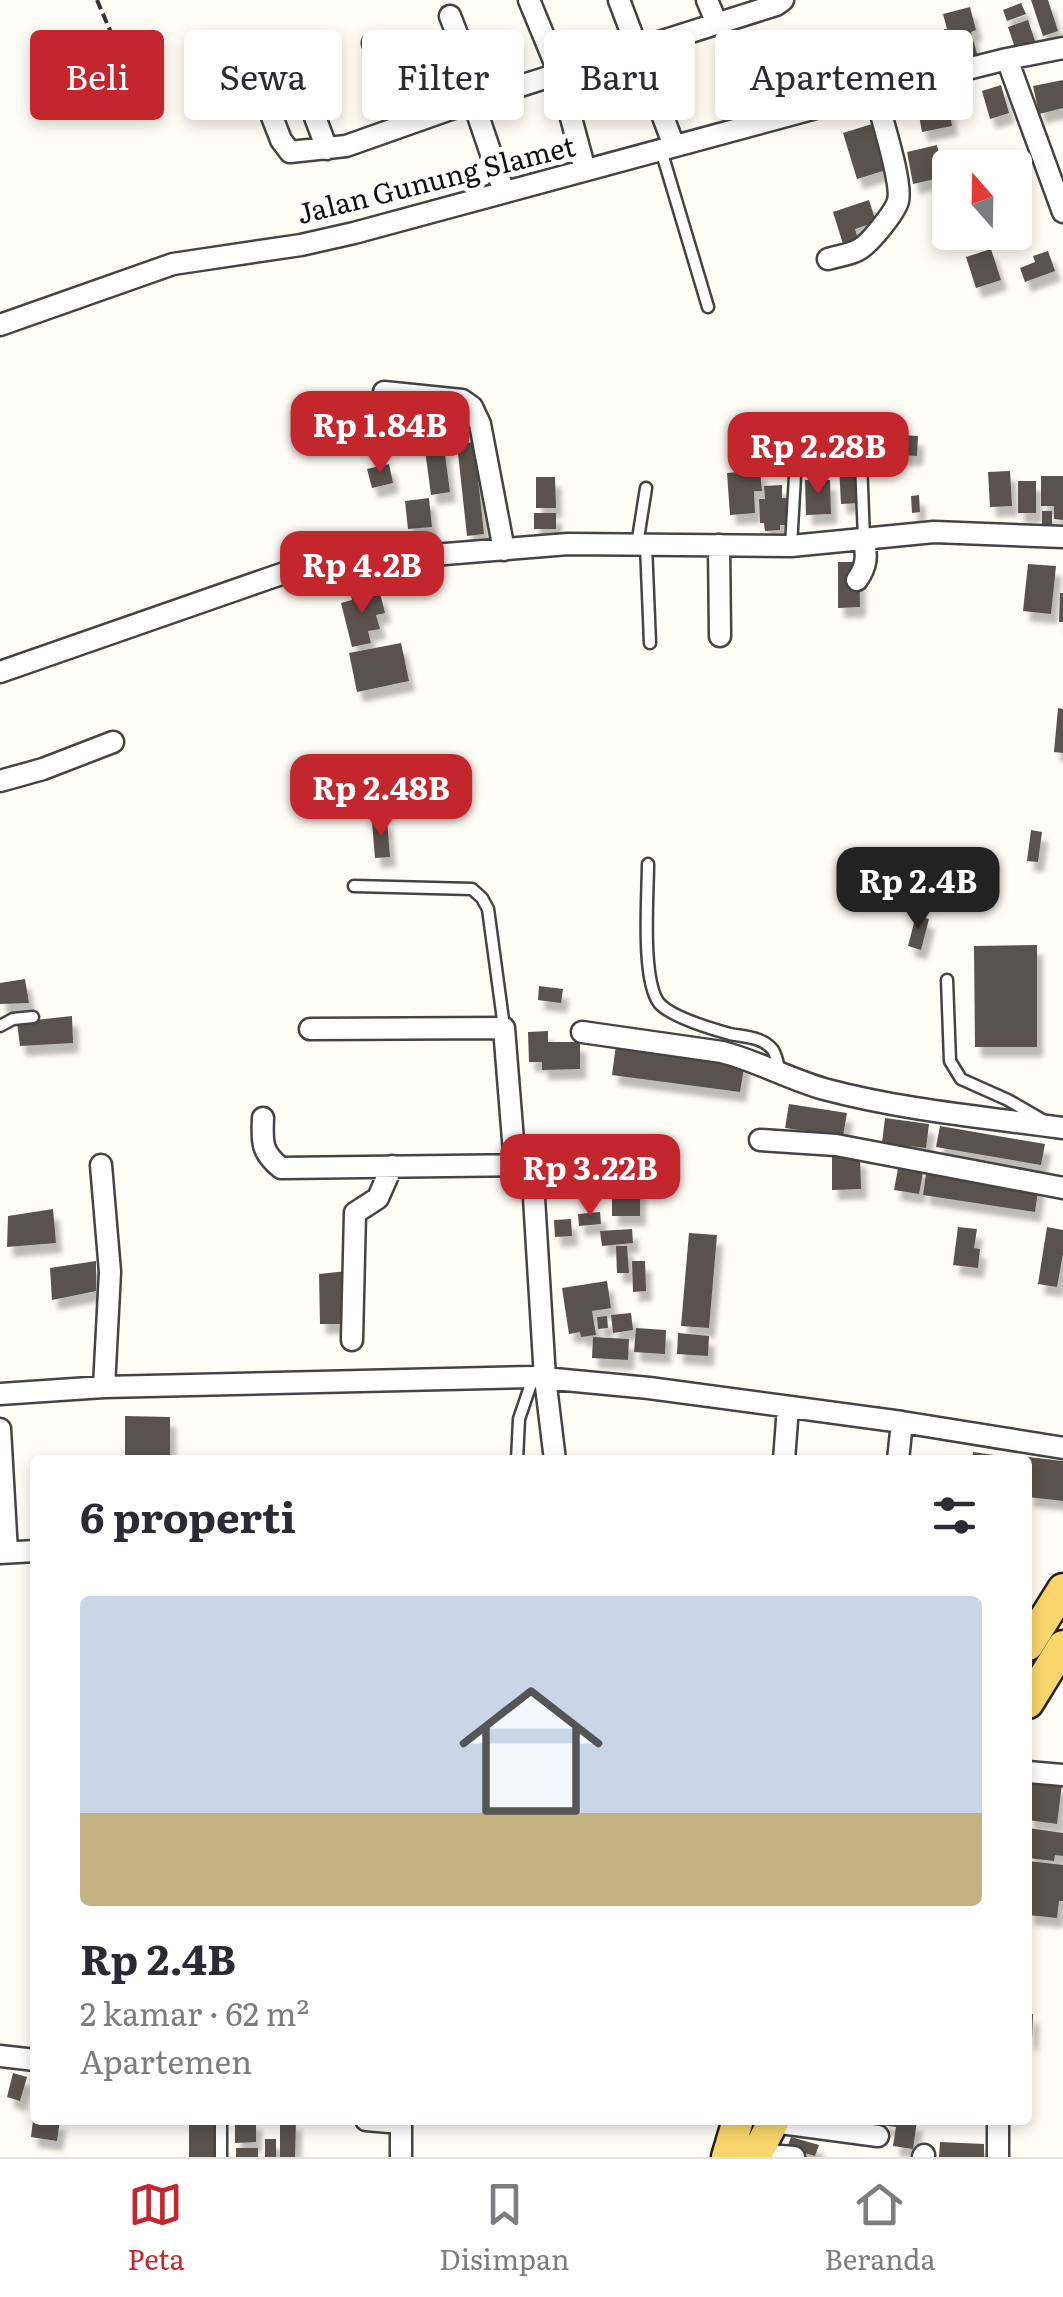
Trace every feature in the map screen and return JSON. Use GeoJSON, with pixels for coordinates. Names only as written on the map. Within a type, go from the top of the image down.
{"type":"FeatureCollection","features":[{"type":"Feature","properties":{"kind":"main road"},"geometry":{"type":"LineString","coordinates":[[1032,1639],[1063,1589]]}},
{"type":"Feature","properties":{"kind":"main road"},"geometry":{"type":"LineString","coordinates":[[1032,1695],[1051,1659]]}},
{"type":"Feature","properties":{"kind":"main road"},"geometry":{"type":"LineString","coordinates":[[739,2125],[746,2156]]}},
{"type":"Feature","properties":{"kind":"main road"},"geometry":{"type":"LineString","coordinates":[[746,2156],[770,2125]]}},
{"type":"Feature","properties":{"kind":"street"},"geometry":{"type":"LineString","coordinates":[[529,0],[544,35]]}},
{"type":"Feature","properties":{"kind":"street"},"geometry":{"type":"LineString","coordinates":[[619,0],[632,30]]}},
{"type":"Feature","properties":{"kind":"street"},"geometry":{"type":"LineString","coordinates":[[707,0],[718,24]]}},
{"type":"Feature","properties":{"kind":"street"},"geometry":{"type":"LineString","coordinates":[[695,31],[783,0]]}},
{"type":"Feature","properties":{"kind":"street"},"geometry":{"type":"LineString","coordinates":[[450,16],[455,30]]}},
{"type":"Feature","properties":{"kind":"street","name":"Jalan Gunung Slamet"},"geometry":{"type":"LineString","coordinates":[[973,68],[1063,48]]}},
{"type":"Feature","properties":{"kind":"street"},"geometry":{"type":"LineString","coordinates":[[1006,60],[1063,212]]}},
{"type":"Feature","properties":{"kind":"street"},"geometry":{"type":"LineString","coordinates":[[274,120],[286,150],[299,152],[356,143],[420,120]]}},
{"type":"Feature","properties":{"kind":"street"},"geometry":{"type":"LineString","coordinates":[[316,120],[327,149]]}},
{"type":"Feature","properties":{"kind":"street"},"geometry":{"type":"LineString","coordinates":[[404,120],[406,125]]}},
{"type":"Feature","properties":{"kind":"street"},"geometry":{"type":"LineString","coordinates":[[483,120],[504,192]]}},
{"type":"Feature","properties":{"kind":"street"},"geometry":{"type":"LineString","coordinates":[[572,120],[585,170]]}},
{"type":"Feature","properties":{"kind":"street"},"geometry":{"type":"LineString","coordinates":[[660,120],[668,148]]}},
{"type":"Feature","properties":{"kind":"street","name":"Jalan Gunung Slamet"},"geometry":{"type":"LineString","coordinates":[[0,325],[173,264],[300,244],[772,120]]}},
{"type":"Feature","properties":{"kind":"street"},"geometry":{"type":"LineString","coordinates":[[828,259],[862,248],[898,202],[881,120]]}},
{"type":"Feature","properties":{"kind":"street"},"geometry":{"type":"LineString","coordinates":[[384,392],[462,400],[472,407],[480,424],[504,550]]}},
{"type":"Feature","properties":{"kind":"street"},"geometry":{"type":"LineString","coordinates":[[0,672],[299,568],[346,562],[568,544],[792,546],[934,532],[1063,537]]}},
{"type":"Feature","properties":{"kind":"street"},"geometry":{"type":"LineString","coordinates":[[856,580],[865,569],[864,539]]}},
{"type":"Feature","properties":{"kind":"street"},"geometry":{"type":"LineString","coordinates":[[719,545],[720,636]]}},
{"type":"Feature","properties":{"kind":"street"},"geometry":{"type":"LineString","coordinates":[[0,781],[112,742]]}},
{"type":"Feature","properties":{"kind":"street"},"geometry":{"type":"LineString","coordinates":[[310,1029],[504,1028],[523,1164],[539,1378],[554,1455]]}},
{"type":"Feature","properties":{"kind":"street"},"geometry":{"type":"LineString","coordinates":[[582,1032],[722,1052],[821,1088],[904,1107],[1059,1128]]}},
{"type":"Feature","properties":{"kind":"street"},"geometry":{"type":"LineString","coordinates":[[264,1118],[265,1149],[269,1158],[282,1168],[523,1164],[539,1153],[661,1169]]}},
{"type":"Feature","properties":{"kind":"street"},"geometry":{"type":"LineString","coordinates":[[760,1140],[849,1148],[1063,1188]]}},
{"type":"Feature","properties":{"kind":"street"},"geometry":{"type":"LineString","coordinates":[[101,1164],[110,1272],[104,1387]]}},
{"type":"Feature","properties":{"kind":"street"},"geometry":{"type":"LineString","coordinates":[[352,1340],[356,1213],[378,1198],[392,1166]]}},
{"type":"Feature","properties":{"kind":"street"},"geometry":{"type":"LineString","coordinates":[[0,1394],[104,1387],[539,1378],[650,1388],[1063,1448]]}},
{"type":"Feature","properties":{"kind":"street"},"geometry":{"type":"LineString","coordinates":[[784,1455],[788,1407]]}},
{"type":"Feature","properties":{"kind":"street"},"geometry":{"type":"LineString","coordinates":[[899,1455],[902,1422]]}},
{"type":"Feature","properties":{"kind":"street"},"geometry":{"type":"LineString","coordinates":[[0,1429],[4,1552],[30,1551]]}},
{"type":"Feature","properties":{"kind":"street"},"geometry":{"type":"LineString","coordinates":[[1032,1772],[1063,1775]]}},
{"type":"Feature","properties":{"kind":"street"},"geometry":{"type":"LineString","coordinates":[[0,2056],[30,2059]]}},
{"type":"Feature","properties":{"kind":"street"},"geometry":{"type":"LineString","coordinates":[[400,2125],[401,2157]]}},
{"type":"Feature","properties":{"kind":"street"},"geometry":{"type":"LineString","coordinates":[[801,2125],[878,2136]]}},
{"type":"Feature","properties":{"kind":"street"},"geometry":{"type":"LineString","coordinates":[[998,2125],[998,2157]]}},
{"type":"Feature","properties":{"kind":"street"},"geometry":{"type":"LineString","coordinates":[[746,2156],[794,2157]]}},
{"type":"Feature","properties":{"kind":"lane"},"geometry":{"type":"LineString","coordinates":[[668,148],[708,308]]}},
{"type":"Feature","properties":{"kind":"lane"},"geometry":{"type":"LineString","coordinates":[[861,461],[864,539]]}},
{"type":"Feature","properties":{"kind":"lane"},"geometry":{"type":"LineString","coordinates":[[792,546],[794,476]]}},
{"type":"Feature","properties":{"kind":"lane"},"geometry":{"type":"LineString","coordinates":[[646,488],[641,545],[650,643]]}},
{"type":"Feature","properties":{"kind":"lane"},"geometry":{"type":"LineString","coordinates":[[648,864],[648,956],[658,1001],[671,1013],[756,1039],[770,1047],[780,1073]]}},
{"type":"Feature","properties":{"kind":"lane"},"geometry":{"type":"LineString","coordinates":[[354,886],[472,889],[482,898],[488,910],[504,1028]]}},
{"type":"Feature","properties":{"kind":"lane"},"geometry":{"type":"LineString","coordinates":[[948,980],[950,1062],[960,1079],[1059,1128]]}},
{"type":"Feature","properties":{"kind":"lane"},"geometry":{"type":"LineString","coordinates":[[0,1026],[13,1019],[33,1017]]}},
{"type":"Feature","properties":{"kind":"lane"},"geometry":{"type":"LineString","coordinates":[[517,1455],[519,1419],[539,1378]]}},
{"type":"Feature","properties":{"kind":"lane"},"geometry":{"type":"LineString","coordinates":[[220,2157],[221,2125]]}},
{"type":"Feature","properties":{"kind":"path"},"geometry":{"type":"LineString","coordinates":[[98,0],[110,30]]}},
{"type":"Feature","properties":{"kind":"building"},"geometry":{"type":"Polygon","coordinates":[[[1031,0],[1048,0],[1058,31],[1043,36],[1031,0]]]}},
{"type":"Feature","properties":{"kind":"building"},"geometry":{"type":"Polygon","coordinates":[[[1021,3],[1026,14],[1007,21],[1003,10],[1021,3]]]}},
{"type":"Feature","properties":{"kind":"building"},"geometry":{"type":"Polygon","coordinates":[[[970,7],[976,30],[944,30],[943,14],[970,7]]]}},
{"type":"Feature","properties":{"kind":"building"},"geometry":{"type":"Polygon","coordinates":[[[1028,20],[1036,44],[1016,51],[1008,27],[1028,20]]]}},
{"type":"Feature","properties":{"kind":"building"},"geometry":{"type":"Polygon","coordinates":[[[1063,80],[1063,108],[1039,114],[1033,86],[1063,80]]]}},
{"type":"Feature","properties":{"kind":"building"},"geometry":{"type":"Polygon","coordinates":[[[1001,85],[1009,113],[990,119],[982,91],[1001,85]]]}},
{"type":"Feature","properties":{"kind":"building"},"geometry":{"type":"Polygon","coordinates":[[[920,120],[951,120],[952,126],[922,132],[920,120]]]}},
{"type":"Feature","properties":{"kind":"building"},"geometry":{"type":"Polygon","coordinates":[[[872,124],[886,170],[857,179],[843,133],[872,124]]]}},
{"type":"Feature","properties":{"kind":"building"},"geometry":{"type":"Polygon","coordinates":[[[937,145],[938,150],[932,150],[932,180],[913,184],[907,152],[937,145]]]}},
{"type":"Feature","properties":{"kind":"building"},"geometry":{"type":"Polygon","coordinates":[[[869,200],[876,222],[855,229],[858,239],[843,244],[833,212],[869,200]]]}},
{"type":"Feature","properties":{"kind":"building"},"geometry":{"type":"Polygon","coordinates":[[[991,250],[1001,280],[976,288],[966,257],[991,250]]]}},
{"type":"Feature","properties":{"kind":"building"},"geometry":{"type":"Polygon","coordinates":[[[1048,251],[1055,271],[1025,282],[1020,268],[1035,262],[1033,256],[1048,251]]]}},
{"type":"Feature","properties":{"kind":"building"},"geometry":{"type":"Polygon","coordinates":[[[883,434],[918,436],[917,456],[881,454],[883,434]]]}},
{"type":"Feature","properties":{"kind":"building"},"geometry":{"type":"Polygon","coordinates":[[[474,442],[484,534],[467,536],[457,444],[474,442]]]}},
{"type":"Feature","properties":{"kind":"building"},"geometry":{"type":"Polygon","coordinates":[[[838,446],[856,446],[859,503],[841,504],[838,446]]]}},
{"type":"Feature","properties":{"kind":"building"},"geometry":{"type":"Polygon","coordinates":[[[444,447],[450,492],[431,495],[425,450],[444,447]]]}},
{"type":"Feature","properties":{"kind":"building"},"geometry":{"type":"Polygon","coordinates":[[[389,464],[393,483],[372,488],[367,469],[389,464]]]}},
{"type":"Feature","properties":{"kind":"building"},"geometry":{"type":"Polygon","coordinates":[[[760,470],[762,491],[754,491],[755,513],[730,515],[727,473],[760,470]]]}},
{"type":"Feature","properties":{"kind":"building"},"geometry":{"type":"Polygon","coordinates":[[[1010,471],[1012,506],[990,507],[988,472],[1010,471]]]}},
{"type":"Feature","properties":{"kind":"building"},"geometry":{"type":"Polygon","coordinates":[[[1041,476],[1063,476],[1063,520],[1054,519],[1054,506],[1041,506],[1041,476]]]}},
{"type":"Feature","properties":{"kind":"building"},"geometry":{"type":"Polygon","coordinates":[[[536,477],[555,477],[556,508],[536,508],[536,477]]]}},
{"type":"Feature","properties":{"kind":"building"},"geometry":{"type":"Polygon","coordinates":[[[805,480],[830,480],[831,514],[806,515],[805,480]]]}},
{"type":"Feature","properties":{"kind":"building"},"geometry":{"type":"Polygon","coordinates":[[[1018,481],[1036,481],[1036,513],[1018,513],[1018,481]]]}},
{"type":"Feature","properties":{"kind":"building"},"geometry":{"type":"Polygon","coordinates":[[[782,485],[782,498],[788,498],[789,525],[765,531],[764,523],[760,523],[759,499],[765,499],[764,486],[782,485]]]}},
{"type":"Feature","properties":{"kind":"building"},"geometry":{"type":"Polygon","coordinates":[[[919,495],[920,512],[912,513],[911,496],[919,495]]]}},
{"type":"Feature","properties":{"kind":"building"},"geometry":{"type":"Polygon","coordinates":[[[429,498],[432,527],[408,529],[405,501],[429,498]]]}},
{"type":"Feature","properties":{"kind":"building"},"geometry":{"type":"Polygon","coordinates":[[[1042,511],[1052,511],[1052,527],[1042,527],[1042,511]]]}},
{"type":"Feature","properties":{"kind":"building"},"geometry":{"type":"Polygon","coordinates":[[[534,513],[556,513],[556,529],[534,529],[534,513]]]}},
{"type":"Feature","properties":{"kind":"building"},"geometry":{"type":"Polygon","coordinates":[[[838,562],[859,562],[860,607],[838,608],[838,562]]]}},
{"type":"Feature","properties":{"kind":"building"},"geometry":{"type":"Polygon","coordinates":[[[1028,564],[1056,566],[1051,614],[1023,611],[1028,564]]]}},
{"type":"Feature","properties":{"kind":"building"},"geometry":{"type":"Polygon","coordinates":[[[367,590],[368,596],[380,593],[385,613],[376,615],[380,629],[368,631],[371,643],[352,647],[341,603],[352,600],[351,594],[367,590]]]}},
{"type":"Feature","properties":{"kind":"building"},"geometry":{"type":"Polygon","coordinates":[[[1063,593],[1063,622],[1059,622],[1063,593]]]}},
{"type":"Feature","properties":{"kind":"building"},"geometry":{"type":"Polygon","coordinates":[[[401,643],[409,681],[357,692],[349,653],[401,643]]]}},
{"type":"Feature","properties":{"kind":"building"},"geometry":{"type":"Polygon","coordinates":[[[1058,708],[1063,709],[1063,753],[1054,752],[1058,708]]]}},
{"type":"Feature","properties":{"kind":"building"},"geometry":{"type":"Polygon","coordinates":[[[387,820],[390,857],[375,858],[372,822],[387,820]]]}},
{"type":"Feature","properties":{"kind":"building"},"geometry":{"type":"Polygon","coordinates":[[[1031,830],[1042,832],[1038,862],[1027,861],[1031,830]]]}},
{"type":"Feature","properties":{"kind":"building"},"geometry":{"type":"Polygon","coordinates":[[[916,915],[929,919],[921,950],[908,946],[916,915]]]}},
{"type":"Feature","properties":{"kind":"building"},"geometry":{"type":"Polygon","coordinates":[[[1037,945],[1037,1047],[975,1047],[974,946],[1037,945]]]}},
{"type":"Feature","properties":{"kind":"building"},"geometry":{"type":"Polygon","coordinates":[[[25,979],[29,1003],[0,1004],[0,983],[25,979]]]}},
{"type":"Feature","properties":{"kind":"building"},"geometry":{"type":"Polygon","coordinates":[[[539,986],[563,989],[561,1003],[538,1000],[539,986]]]}},
{"type":"Feature","properties":{"kind":"building"},"geometry":{"type":"Polygon","coordinates":[[[72,1016],[73,1043],[20,1046],[17,1022],[72,1016]]]}},
{"type":"Feature","properties":{"kind":"building"},"geometry":{"type":"Polygon","coordinates":[[[548,1031],[548,1042],[580,1042],[580,1069],[542,1070],[542,1062],[529,1062],[528,1032],[548,1031]]]}},
{"type":"Feature","properties":{"kind":"building"},"geometry":{"type":"Polygon","coordinates":[[[616,1045],[745,1062],[740,1092],[612,1075],[616,1045]]]}},
{"type":"Feature","properties":{"kind":"building"},"geometry":{"type":"Polygon","coordinates":[[[789,1104],[847,1113],[843,1136],[785,1128],[789,1104]]]}},
{"type":"Feature","properties":{"kind":"building"},"geometry":{"type":"Polygon","coordinates":[[[885,1118],[929,1124],[926,1148],[882,1143],[885,1118]]]}},
{"type":"Feature","properties":{"kind":"building"},"geometry":{"type":"Polygon","coordinates":[[[940,1126],[1045,1144],[1041,1165],[936,1147],[940,1126]]]}},
{"type":"Feature","properties":{"kind":"building"},"geometry":{"type":"Polygon","coordinates":[[[832,1157],[860,1157],[861,1189],[832,1190],[832,1157]]]}},
{"type":"Feature","properties":{"kind":"building"},"geometry":{"type":"Polygon","coordinates":[[[899,1163],[924,1167],[919,1194],[894,1190],[899,1163]]]}},
{"type":"Feature","properties":{"kind":"building"},"geometry":{"type":"Polygon","coordinates":[[[927,1167],[1039,1184],[1035,1212],[923,1195],[927,1167]]]}},
{"type":"Feature","properties":{"kind":"building"},"geometry":{"type":"Polygon","coordinates":[[[612,1171],[640,1171],[640,1216],[612,1216],[612,1171]]]}},
{"type":"Feature","properties":{"kind":"building"},"geometry":{"type":"Polygon","coordinates":[[[53,1209],[56,1243],[7,1247],[8,1216],[53,1209]]]}},
{"type":"Feature","properties":{"kind":"building"},"geometry":{"type":"Polygon","coordinates":[[[600,1212],[601,1224],[579,1226],[578,1214],[600,1212]]]}},
{"type":"Feature","properties":{"kind":"building"},"geometry":{"type":"Polygon","coordinates":[[[571,1219],[572,1236],[555,1237],[554,1220],[571,1219]]]}},
{"type":"Feature","properties":{"kind":"building"},"geometry":{"type":"Polygon","coordinates":[[[958,1227],[977,1229],[974,1248],[980,1249],[978,1268],[953,1265],[958,1227]]]}},
{"type":"Feature","properties":{"kind":"building"},"geometry":{"type":"Polygon","coordinates":[[[1047,1227],[1063,1230],[1057,1287],[1038,1284],[1047,1227]]]}},
{"type":"Feature","properties":{"kind":"building"},"geometry":{"type":"Polygon","coordinates":[[[632,1229],[633,1243],[602,1246],[600,1231],[632,1229]]]}},
{"type":"Feature","properties":{"kind":"building"},"geometry":{"type":"Polygon","coordinates":[[[689,1233],[717,1235],[709,1328],[681,1326],[689,1233]]]}},
{"type":"Feature","properties":{"kind":"building"},"geometry":{"type":"Polygon","coordinates":[[[616,1246],[627,1246],[629,1273],[617,1273],[616,1246]]]}},
{"type":"Feature","properties":{"kind":"building"},"geometry":{"type":"Polygon","coordinates":[[[96,1261],[96,1291],[52,1300],[50,1268],[96,1261]]]}},
{"type":"Feature","properties":{"kind":"building"},"geometry":{"type":"Polygon","coordinates":[[[632,1261],[645,1261],[646,1291],[633,1292],[632,1261]]]}},
{"type":"Feature","properties":{"kind":"building"},"geometry":{"type":"Polygon","coordinates":[[[347,1271],[347,1324],[320,1324],[319,1274],[347,1271]]]}},
{"type":"Feature","properties":{"kind":"building"},"geometry":{"type":"Polygon","coordinates":[[[607,1281],[611,1308],[592,1311],[596,1335],[569,1334],[562,1288],[607,1281]]]}},
{"type":"Feature","properties":{"kind":"building"},"geometry":{"type":"Polygon","coordinates":[[[631,1313],[633,1330],[613,1333],[611,1315],[631,1313]]]}},
{"type":"Feature","properties":{"kind":"building"},"geometry":{"type":"Polygon","coordinates":[[[607,1316],[608,1328],[598,1329],[597,1317],[607,1316]]]}},
{"type":"Feature","properties":{"kind":"building"},"geometry":{"type":"Polygon","coordinates":[[[636,1328],[666,1330],[665,1354],[634,1352],[636,1328]]]}},
{"type":"Feature","properties":{"kind":"building"},"geometry":{"type":"Polygon","coordinates":[[[678,1333],[709,1336],[708,1356],[677,1354],[678,1333]]]}},
{"type":"Feature","properties":{"kind":"building"},"geometry":{"type":"Polygon","coordinates":[[[593,1337],[629,1339],[628,1360],[592,1358],[593,1337]]]}},
{"type":"Feature","properties":{"kind":"building"},"geometry":{"type":"Polygon","coordinates":[[[125,1416],[170,1417],[170,1455],[125,1455],[125,1416]]]}},
{"type":"Feature","properties":{"kind":"building"},"geometry":{"type":"Polygon","coordinates":[[[1032,1457],[1063,1461],[1063,1501],[1032,1497],[1032,1457]]]}},
{"type":"Feature","properties":{"kind":"building"},"geometry":{"type":"Polygon","coordinates":[[[1032,1780],[1062,1784],[1057,1824],[1032,1821],[1032,1780]]]}},
{"type":"Feature","properties":{"kind":"building"},"geometry":{"type":"Polygon","coordinates":[[[1032,1829],[1063,1833],[1063,1856],[1055,1855],[1054,1861],[1032,1858],[1032,1829]]]}},
{"type":"Feature","properties":{"kind":"building"},"geometry":{"type":"Polygon","coordinates":[[[1032,1861],[1063,1865],[1063,1901],[1059,1901],[1057,1918],[1032,1915],[1032,1861]]]}},
{"type":"Feature","properties":{"kind":"building"},"geometry":{"type":"Polygon","coordinates":[[[13,2073],[27,2077],[20,2101],[7,2097],[13,2073]]]}},
{"type":"Feature","properties":{"kind":"building"},"geometry":{"type":"Polygon","coordinates":[[[32,2125],[59,2125],[57,2141],[31,2137],[32,2125]]]}},
{"type":"Feature","properties":{"kind":"building"},"geometry":{"type":"Polygon","coordinates":[[[189,2125],[218,2125],[218,2157],[189,2157],[189,2125]]]}},
{"type":"Feature","properties":{"kind":"building"},"geometry":{"type":"Polygon","coordinates":[[[235,2125],[256,2125],[256,2142],[235,2143],[235,2125]]]}},
{"type":"Feature","properties":{"kind":"building"},"geometry":{"type":"Polygon","coordinates":[[[280,2125],[296,2125],[295,2157],[280,2157],[280,2125]]]}},
{"type":"Feature","properties":{"kind":"building"},"geometry":{"type":"Polygon","coordinates":[[[881,2125],[916,2125],[913,2149],[893,2146],[896,2127],[881,2125]]]}},
{"type":"Feature","properties":{"kind":"building"},"geometry":{"type":"Polygon","coordinates":[[[791,2137],[819,2145],[815,2156],[787,2148],[791,2137]]]}},
{"type":"Feature","properties":{"kind":"building"},"geometry":{"type":"Polygon","coordinates":[[[265,2139],[276,2139],[276,2157],[265,2157],[265,2139]]]}},
{"type":"Feature","properties":{"kind":"building"},"geometry":{"type":"Polygon","coordinates":[[[940,2142],[984,2144],[984,2157],[939,2157],[940,2142]]]}},
{"type":"Feature","properties":{"kind":"building"},"geometry":{"type":"Polygon","coordinates":[[[236,2148],[258,2148],[258,2157],[236,2157],[236,2148]]]}}]}
